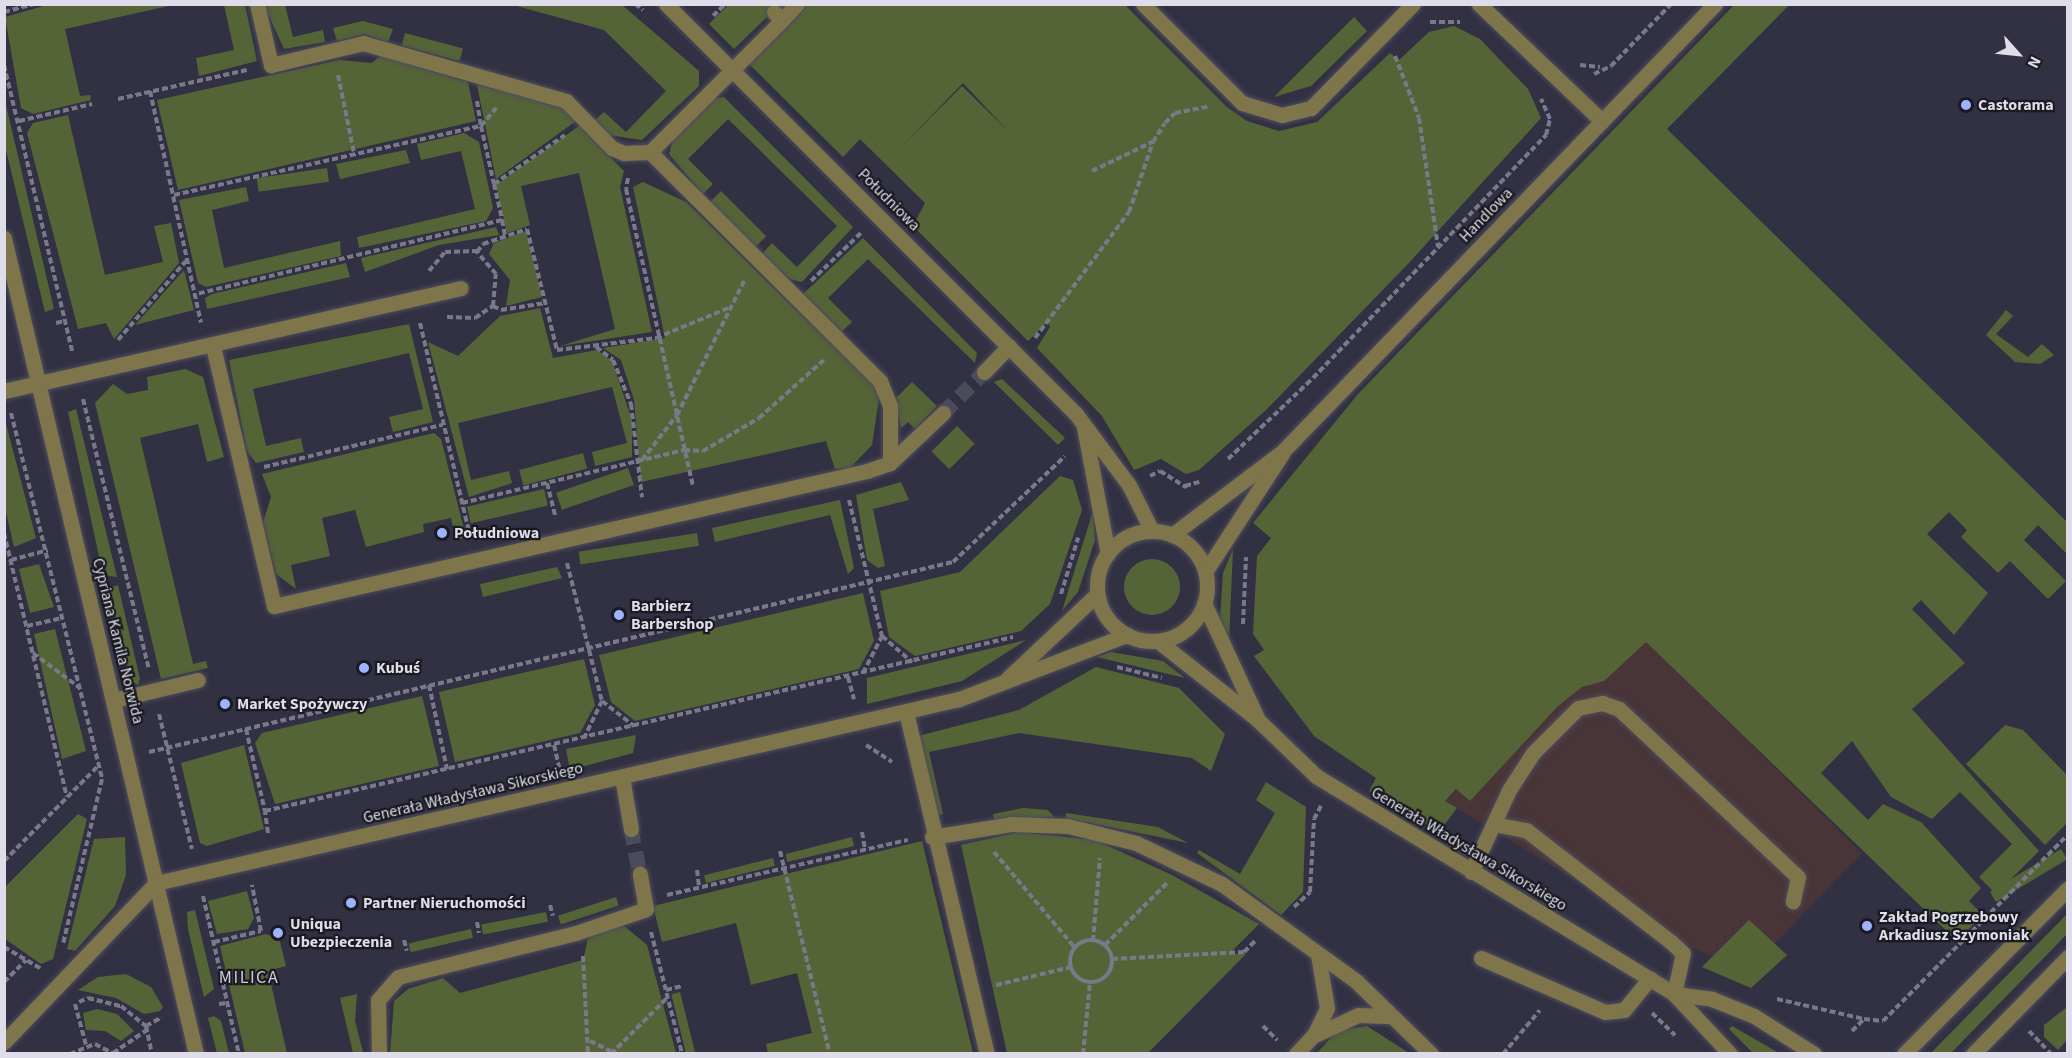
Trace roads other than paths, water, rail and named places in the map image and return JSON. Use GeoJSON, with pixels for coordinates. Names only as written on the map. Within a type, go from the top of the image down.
{"type":"FeatureCollection","features":[{"type":"Feature","properties":{"kind":"street"},"geometry":{"type":"LineString","coordinates":[[257,4],[271,65],[363,43],[566,100],[612,147],[624,153],[650,152],[778,16],[797,4]]}},
{"type":"Feature","properties":{"kind":"street","name":"Południowa"},"geometry":{"type":"LineString","coordinates":[[666,4],[1014,350],[1083,424],[1129,485],[1152,531]]}},
{"type":"Feature","properties":{"kind":"street"},"geometry":{"type":"LineString","coordinates":[[1143,4],[1242,103],[1282,115],[1311,108],[1413,4]]}},
{"type":"Feature","properties":{"kind":"street"},"geometry":{"type":"LineString","coordinates":[[1479,4],[1602,121]]}},
{"type":"Feature","properties":{"kind":"street","name":"Handlowa"},"geometry":{"type":"LineString","coordinates":[[1173,535],[1283,451],[1715,4]]}},
{"type":"Feature","properties":{"kind":"street"},"geometry":{"type":"LineString","coordinates":[[650,152],[842,343],[885,390],[892,431],[890,463]]}},
{"type":"Feature","properties":{"kind":"street","name":"Cypriana Kamila Norwida"},"geometry":{"type":"LineString","coordinates":[[4,237],[196,1053]]}},
{"type":"Feature","properties":{"kind":"street"},"geometry":{"type":"LineString","coordinates":[[4,391],[210,347],[461,288]]}},
{"type":"Feature","properties":{"kind":"street"},"geometry":{"type":"LineString","coordinates":[[210,347],[243,472],[274,606],[844,476],[890,463],[944,413]]}},
{"type":"Feature","properties":{"kind":"street"},"geometry":{"type":"LineString","coordinates":[[984,372],[1014,350]]}},
{"type":"Feature","properties":{"kind":"street"},"geometry":{"type":"LineString","coordinates":[[1083,424],[1108,554],[1097,594],[1104,613],[1127,635],[1158,641],[1186,629],[1204,603],[1205,572],[1190,546],[1173,535],[1152,531],[1122,540],[1108,554]]}},
{"type":"Feature","properties":{"kind":"street","name":"Handlowa"},"geometry":{"type":"LineString","coordinates":[[1205,572],[1283,451]]}},
{"type":"Feature","properties":{"kind":"street","name":"Generała Władysława Sikorskiego"},"geometry":{"type":"LineString","coordinates":[[1008,678],[1097,594]]}},
{"type":"Feature","properties":{"kind":"street","name":"Generała Władysława Sikorskiego"},"geometry":{"type":"LineString","coordinates":[[1204,603],[1258,720]]}},
{"type":"Feature","properties":{"kind":"street","name":"Generała Władysława Sikorskiego"},"geometry":{"type":"LineString","coordinates":[[156,883],[960,699],[1008,678],[1047,670],[1127,635]]}},
{"type":"Feature","properties":{"kind":"street","name":"Generała Władysława Sikorskiego"},"geometry":{"type":"LineString","coordinates":[[1158,641],[1258,720],[1287,752],[1332,787],[1674,994],[1730,1053]]}},
{"type":"Feature","properties":{"kind":"street"},"geometry":{"type":"LineString","coordinates":[[114,700],[198,680]]}},
{"type":"Feature","properties":{"kind":"street"},"geometry":{"type":"LineString","coordinates":[[1471,872],[1509,790],[1557,724],[1578,708],[1602,703],[1619,709],[1798,877],[1793,902]]}},
{"type":"Feature","properties":{"kind":"street"},"geometry":{"type":"LineString","coordinates":[[906,712],[932,837],[987,1053]]}},
{"type":"Feature","properties":{"kind":"street"},"geometry":{"type":"LineString","coordinates":[[622,777],[631,829]]}},
{"type":"Feature","properties":{"kind":"street"},"geometry":{"type":"LineString","coordinates":[[932,837],[1011,824],[1102,833],[1136,843],[1222,884],[1356,981],[1431,1053]]}},
{"type":"Feature","properties":{"kind":"street"},"geometry":{"type":"LineString","coordinates":[[1494,824],[1526,830],[1683,953],[1674,994]]}},
{"type":"Feature","properties":{"kind":"street"},"geometry":{"type":"LineString","coordinates":[[379,1053],[378,1000],[398,977],[576,933],[646,909],[640,874]]}},
{"type":"Feature","properties":{"kind":"street"},"geometry":{"type":"LineString","coordinates":[[4,1042],[156,883]]}},
{"type":"Feature","properties":{"kind":"street"},"geometry":{"type":"LineString","coordinates":[[1905,1053],[2067,888]]}},
{"type":"Feature","properties":{"kind":"street"},"geometry":{"type":"LineString","coordinates":[[1314,1035],[1328,1008],[1318,955]]}},
{"type":"Feature","properties":{"kind":"street"},"geometry":{"type":"LineString","coordinates":[[1973,1053],[2067,957]]}},
{"type":"Feature","properties":{"kind":"street"},"geometry":{"type":"LineString","coordinates":[[1480,958],[1605,1011],[1624,1010],[1650,978]]}},
{"type":"Feature","properties":{"kind":"street","name":"Generała Władysława Sikorskiego"},"geometry":{"type":"LineString","coordinates":[[1674,994],[1712,999],[1754,1016],[1814,1053]]}},
{"type":"Feature","properties":{"kind":"street"},"geometry":{"type":"LineString","coordinates":[[1290,1050],[1314,1035],[1358,1015],[1391,1016]]}},
{"type":"Feature","properties":{"kind":"tunnel"},"geometry":{"type":"LineString","coordinates":[[943,413],[984,372]]}},
{"type":"Feature","properties":{"kind":"tunnel"},"geometry":{"type":"LineString","coordinates":[[631,829],[640,874]]}},
{"type":"Feature","properties":{"kind":"place","name":"Castorama"},"geometry":{"type":"Point","coordinates":[1966,105]}},
{"type":"Feature","properties":{"kind":"place","name":"Południowa"},"geometry":{"type":"Point","coordinates":[442,533]}},
{"type":"Feature","properties":{"kind":"place","name":"Barbierz Barbershop"},"geometry":{"type":"Point","coordinates":[619,615]}},
{"type":"Feature","properties":{"kind":"place","name":"Kubuś"},"geometry":{"type":"Point","coordinates":[364,668]}},
{"type":"Feature","properties":{"kind":"place","name":"Market Spożywczy"},"geometry":{"type":"Point","coordinates":[225,704]}},
{"type":"Feature","properties":{"kind":"place","name":"Partner Nieruchomości"},"geometry":{"type":"Point","coordinates":[351,903]}},
{"type":"Feature","properties":{"kind":"place","name":"Zakład Pogrzebowy Arkadiusz Szymoniak"},"geometry":{"type":"Point","coordinates":[1867,926]}},
{"type":"Feature","properties":{"kind":"place","name":"Uniqua Ubezpieczenia"},"geometry":{"type":"Point","coordinates":[278,933]}},
{"type":"Feature","properties":{"kind":"district","name":"MILICA"},"geometry":{"type":"Point","coordinates":[249,978]}}]}
